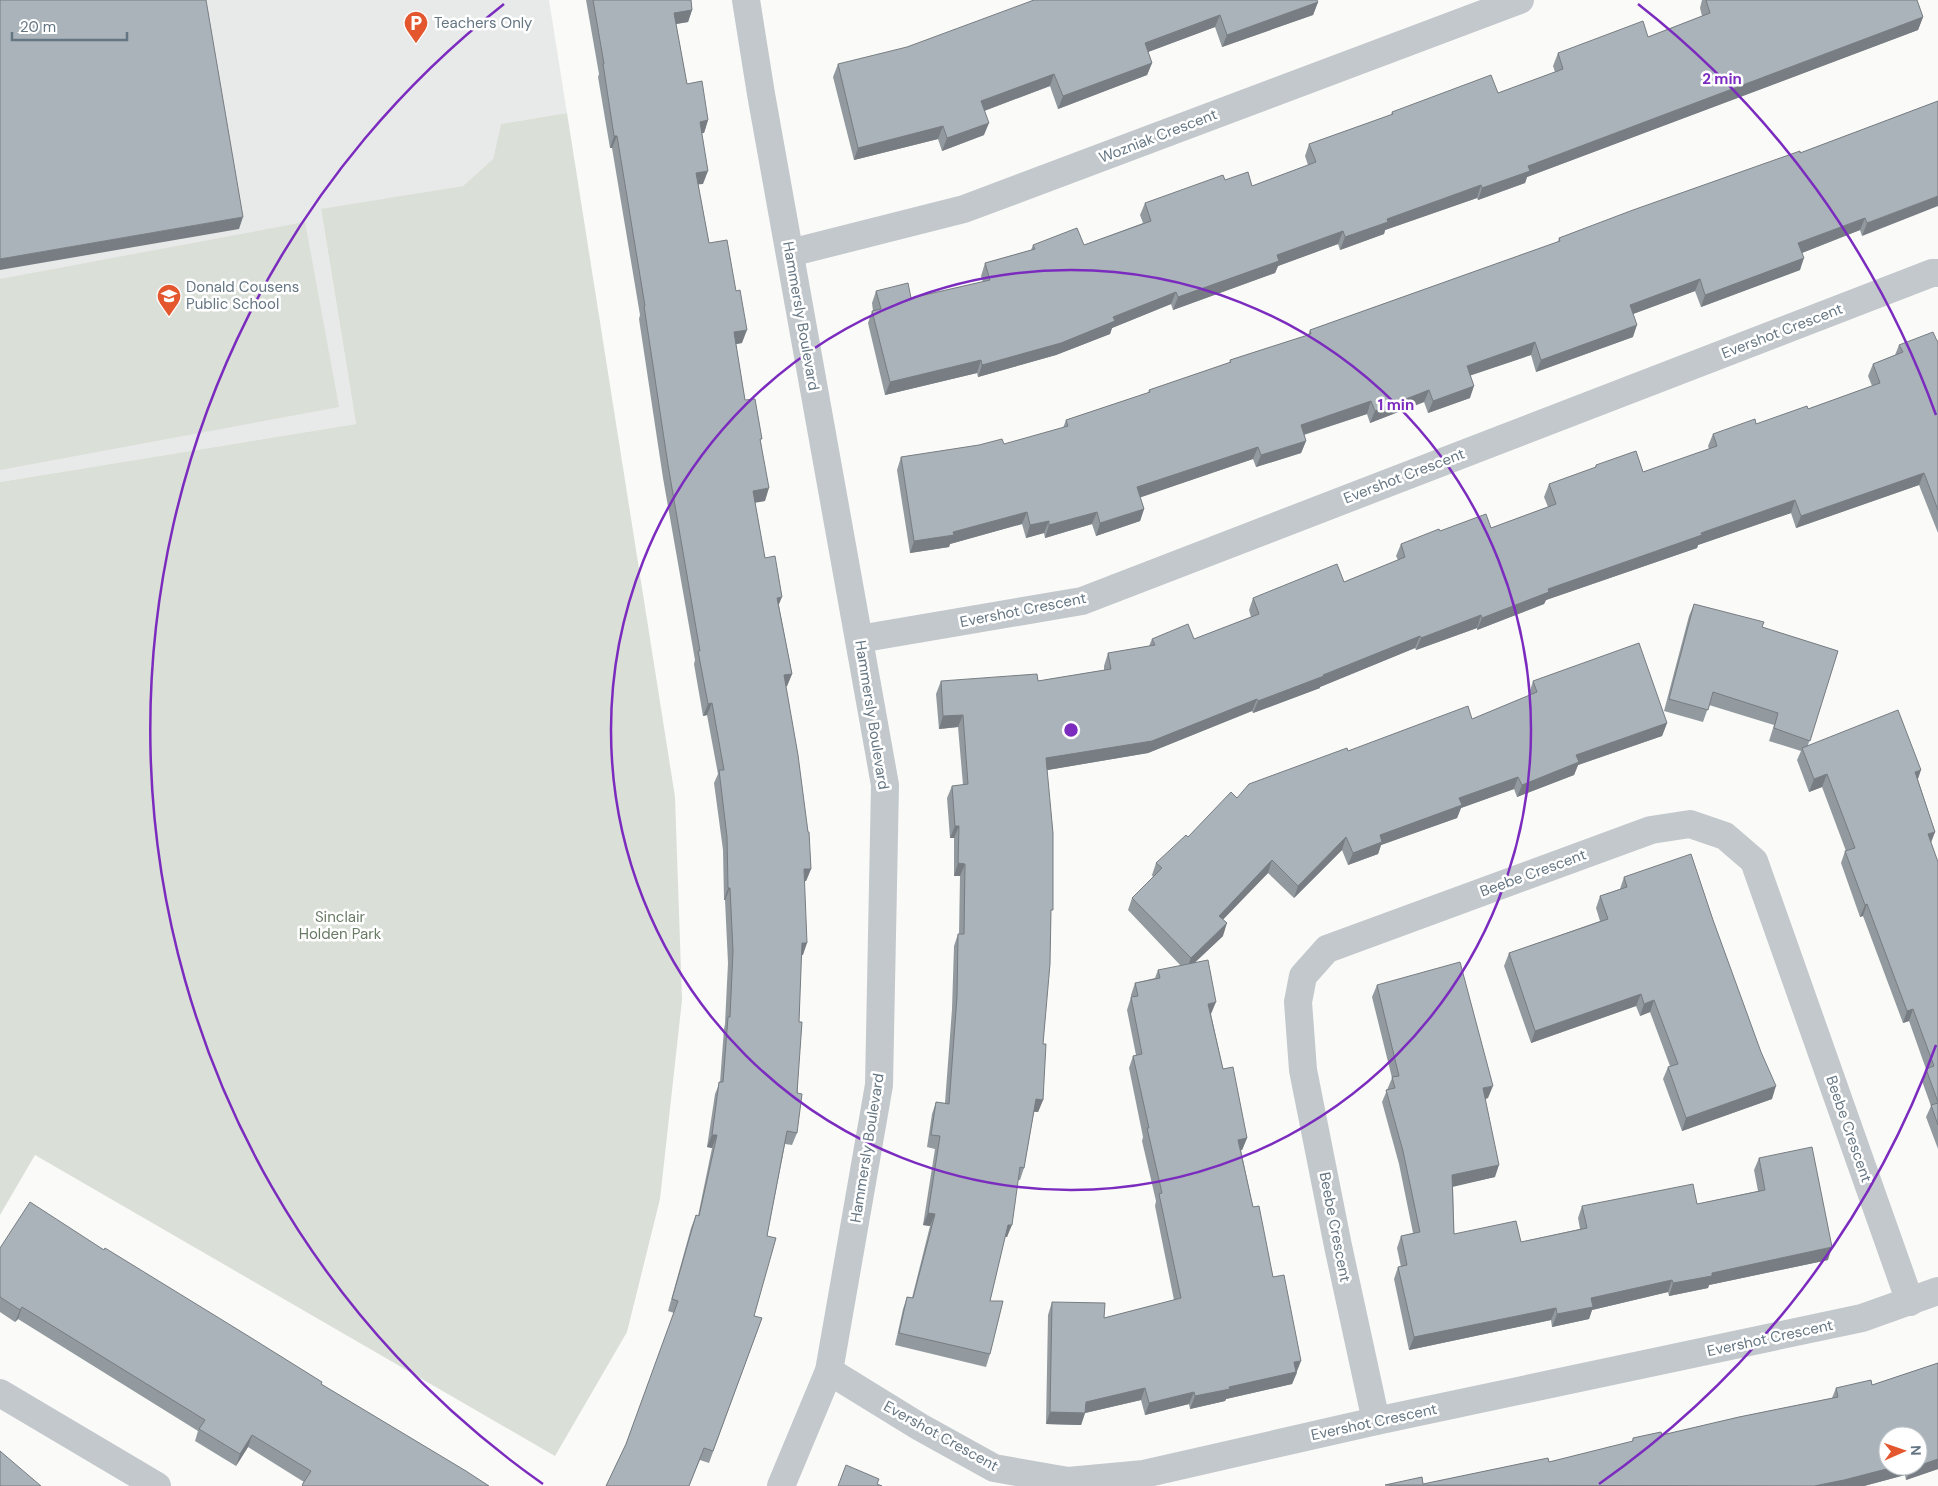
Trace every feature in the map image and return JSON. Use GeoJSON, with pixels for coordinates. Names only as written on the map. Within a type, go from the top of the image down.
{"type":"FeatureCollection","features":[{"type":"Feature","properties":{"kind":"street","name":"Hammersly Boulevard"},"geometry":{"type":"LineString","coordinates":[[746,0],[885,785],[879,1085],[829,1371],[782,1486]]}},
{"type":"Feature","properties":{"kind":"street","name":"Wozniak Crescent"},"geometry":{"type":"LineString","coordinates":[[790,253],[964,209],[1520,0]]}},
{"type":"Feature","properties":{"kind":"street","name":"Evershot Crescent"},"geometry":{"type":"LineString","coordinates":[[859,639],[1082,601],[1932,273],[1938,273]]}},
{"type":"Feature","properties":{"kind":"street","name":"Beebe Crescent"},"geometry":{"type":"LineString","coordinates":[[1376,1421],[1338,1246],[1303,1070],[1298,1002],[1303,976],[1327,949],[1651,830],[1690,824],[1725,836],[1754,861],[1910,1302]]}},
{"type":"Feature","properties":{"kind":"street","name":"Evershot Crescent"},"geometry":{"type":"LineString","coordinates":[[829,1371],[920,1427],[994,1468],[1068,1481],[1144,1474],[1376,1421],[1862,1318],[1938,1291]]}},
{"type":"Feature","properties":{"kind":"street"},"geometry":{"type":"LineString","coordinates":[[0,1393],[157,1486]]}},
{"type":"Feature","properties":{"kind":"shaded area","name":"Donald Cousens Public School"},"geometry":{"type":"Polygon","coordinates":[[[0,0],[549,0],[567,113],[501,124],[493,159],[463,186],[321,210],[356,424],[0,482],[0,0]]]}},
{"type":"Feature","properties":{"kind":"green space","name":"Sinclair Holden Park"},"geometry":{"type":"Polygon","coordinates":[[[567,113],[675,797],[682,1000],[660,1199],[627,1332],[555,1456],[35,1155],[0,1215],[0,482],[356,424],[321,209],[463,186],[493,159],[501,124],[567,113]]]}},
{"type":"Feature","properties":{"kind":"green space"},"geometry":{"type":"Polygon","coordinates":[[[305,222],[339,407],[0,470],[0,279],[305,222]]]}},
{"type":"Feature","properties":{"kind":"building"},"geometry":{"type":"Polygon","coordinates":[[[0,0],[206,0],[243,217],[0,259],[0,0]]]}},
{"type":"Feature","properties":{"kind":"building"},"geometry":{"type":"Polygon","coordinates":[[[593,0],[691,0],[692,10],[674,13],[687,84],[702,81],[708,120],[700,122],[708,171],[696,173],[709,243],[727,240],[736,291],[740,290],[747,330],[734,332],[745,400],[755,399],[769,488],[753,491],[765,558],[775,556],[782,597],[777,598],[792,674],[784,675],[809,832],[811,869],[804,869],[807,943],[802,943],[799,1022],[802,1022],[797,1093],[802,1094],[797,1133],[787,1131],[767,1236],[776,1238],[754,1316],[762,1318],[713,1451],[704,1448],[689,1486],[606,1486],[626,1444],[678,1301],[672,1299],[696,1215],[699,1216],[717,1135],[712,1135],[719,1082],[723,1082],[728,1017],[730,1017],[733,951],[730,888],[728,888],[727,837],[719,770],[724,770],[712,703],[708,704],[698,651],[700,651],[668,465],[645,306],[617,136],[614,136],[593,0]]]}},
{"type":"Feature","properties":{"kind":"building"},"geometry":{"type":"Polygon","coordinates":[[[1034,0],[1317,0],[1318,2],[1227,35],[1220,15],[1145,43],[1152,63],[1063,96],[1054,74],[981,101],[989,123],[947,138],[943,126],[858,148],[838,64],[907,47],[1034,0]]]}},
{"type":"Feature","properties":{"kind":"building"},"geometry":{"type":"Polygon","coordinates":[[[1706,0],[1917,0],[1923,17],[1528,166],[1530,171],[1482,188],[1481,185],[1387,219],[1388,222],[1345,237],[1343,231],[1277,255],[1279,261],[1178,297],[1176,292],[1113,317],[1115,321],[1061,343],[982,365],[981,360],[890,382],[872,311],[881,309],[876,291],[908,283],[911,298],[990,280],[985,263],[1035,249],[1033,245],[1077,228],[1084,245],[1151,221],[1145,203],[1223,175],[1225,180],[1248,172],[1252,186],[1316,162],[1309,144],[1393,114],[1392,112],[1491,75],[1498,93],[1563,69],[1558,53],[1643,21],[1648,37],[1710,13],[1706,0]]]}},
{"type":"Feature","properties":{"kind":"building"},"geometry":{"type":"Polygon","coordinates":[[[1938,101],[1938,196],[1867,223],[1865,218],[1798,243],[1804,258],[1705,295],[1700,279],[1630,305],[1637,325],[1541,360],[1535,342],[1467,366],[1474,386],[1433,401],[1429,390],[1375,411],[1371,401],[1301,425],[1306,441],[1261,455],[1258,447],[1137,487],[1144,509],[1100,523],[1097,512],[1049,525],[1049,521],[1030,525],[1027,512],[953,532],[954,535],[914,541],[901,457],[979,445],[1002,439],[1004,444],[1068,426],[1066,420],[1150,392],[1149,390],[1231,362],[1230,360],[1311,334],[1310,330],[1560,241],[1559,238],[1633,210],[1800,151],[1800,153],[1938,101]]]}},
{"type":"Feature","properties":{"kind":"building"},"geometry":{"type":"Polygon","coordinates":[[[1933,332],[1938,341],[1938,510],[1924,473],[1801,516],[1795,500],[1548,589],[1549,592],[1482,618],[1481,615],[1421,638],[1420,636],[1324,676],[1258,701],[1257,699],[1152,741],[1046,758],[1053,833],[1053,910],[1051,910],[1050,964],[1043,1044],[1046,1044],[1043,1100],[1036,1099],[1024,1168],[1020,1167],[1012,1225],[1008,1225],[990,1301],[1003,1301],[990,1354],[899,1333],[907,1297],[913,1298],[935,1214],[928,1213],[940,1136],[931,1135],[936,1102],[949,1104],[957,997],[958,934],[964,934],[965,864],[958,863],[959,826],[955,826],[952,786],[968,784],[963,715],[943,716],[941,681],[1037,674],[1038,681],[1111,669],[1108,653],[1155,645],[1152,639],[1188,624],[1194,639],[1259,614],[1253,598],[1337,564],[1344,582],[1405,557],[1401,544],[1439,529],[1440,531],[1486,514],[1491,528],[1556,504],[1549,484],[1596,467],[1596,465],[1636,451],[1643,472],[1717,446],[1713,434],[1755,419],[1756,424],[1807,406],[1808,409],[1880,383],[1873,364],[1903,352],[1899,345],[1933,332]]]}},
{"type":"Feature","properties":{"kind":"building"},"geometry":{"type":"Polygon","coordinates":[[[1694,604],[1764,622],[1762,627],[1838,651],[1810,741],[1774,728],[1778,713],[1713,692],[1708,710],[1669,699],[1694,604]]]}},
{"type":"Feature","properties":{"kind":"building"},"geometry":{"type":"Polygon","coordinates":[[[1639,643],[1667,723],[1576,755],[1579,762],[1522,785],[1518,777],[1459,798],[1462,805],[1380,835],[1382,842],[1353,853],[1346,837],[1298,886],[1272,860],[1219,916],[1227,923],[1191,958],[1132,898],[1162,868],[1156,863],[1186,835],[1188,837],[1231,792],[1237,798],[1249,784],[1347,748],[1348,751],[1468,706],[1472,719],[1537,692],[1533,681],[1639,643]]]}},
{"type":"Feature","properties":{"kind":"building"},"geometry":{"type":"Polygon","coordinates":[[[1898,710],[1921,770],[1915,772],[1935,832],[1928,834],[1938,862],[1938,1102],[1926,1069],[1934,1066],[1913,1009],[1907,1011],[1845,851],[1855,848],[1827,774],[1814,779],[1802,748],[1898,710]]]}},
{"type":"Feature","properties":{"kind":"building"},"geometry":{"type":"Polygon","coordinates":[[[1691,854],[1761,1052],[1776,1086],[1686,1118],[1668,1067],[1678,1064],[1654,1000],[1644,1004],[1641,994],[1535,1031],[1509,953],[1608,919],[1600,896],[1627,887],[1624,877],[1691,854]]]}},
{"type":"Feature","properties":{"kind":"building"},"geometry":{"type":"Polygon","coordinates":[[[1208,960],[1216,1002],[1208,1004],[1223,1069],[1233,1067],[1247,1138],[1238,1140],[1253,1207],[1259,1206],[1273,1277],[1284,1275],[1301,1361],[1294,1362],[1296,1372],[1229,1387],[1230,1389],[1195,1396],[1194,1392],[1149,1403],[1145,1388],[1086,1402],[1085,1413],[1050,1412],[1052,1302],[1105,1303],[1104,1318],[1181,1298],[1159,1194],[1162,1193],[1133,1056],[1142,1054],[1131,997],[1138,996],[1135,983],[1160,978],[1158,970],[1208,960]]]}},
{"type":"Feature","properties":{"kind":"building"},"geometry":{"type":"Polygon","coordinates":[[[1460,962],[1493,1086],[1483,1088],[1499,1165],[1452,1175],[1454,1234],[1516,1221],[1521,1242],[1587,1228],[1582,1206],[1693,1184],[1697,1204],[1765,1190],[1759,1158],[1812,1147],[1832,1247],[1712,1273],[1712,1276],[1673,1283],[1672,1280],[1591,1298],[1593,1307],[1557,1314],[1556,1308],[1414,1337],[1398,1267],[1407,1265],[1401,1236],[1420,1232],[1403,1151],[1386,1090],[1395,1088],[1392,1077],[1399,1076],[1377,985],[1460,962]]]}},
{"type":"Feature","properties":{"kind":"building"},"geometry":{"type":"Polygon","coordinates":[[[1938,1103],[1938,1125],[1931,1105],[1938,1103]]]}},
{"type":"Feature","properties":{"kind":"building"},"geometry":{"type":"Polygon","coordinates":[[[30,1202],[104,1250],[105,1248],[322,1382],[321,1384],[489,1486],[303,1486],[311,1471],[252,1435],[240,1454],[199,1429],[205,1420],[22,1307],[20,1310],[0,1297],[0,1248],[30,1202]]]}},
{"type":"Feature","properties":{"kind":"building"},"geometry":{"type":"Polygon","coordinates":[[[1938,1363],[1938,1459],[1928,1462],[1928,1426],[1878,1426],[1878,1471],[1814,1486],[1385,1485],[1422,1477],[1423,1484],[1548,1458],[1549,1462],[1633,1441],[1633,1438],[1661,1432],[1662,1435],[1838,1397],[1836,1388],[1871,1380],[1872,1385],[1938,1363]]]}},
{"type":"Feature","properties":{"kind":"building"},"geometry":{"type":"Polygon","coordinates":[[[0,1451],[41,1486],[0,1486],[0,1451]]]}},
{"type":"Feature","properties":{"kind":"building"},"geometry":{"type":"Polygon","coordinates":[[[846,1465],[879,1479],[877,1484],[882,1486],[838,1486],[846,1465]]]}},
{"type":"Feature","properties":{"kind":"place","name":"Teachers Only"},"geometry":{"type":"Point","coordinates":[416,44]}},
{"type":"Feature","properties":{"kind":"place","name":"Donald Cousens Public School"},"geometry":{"type":"Point","coordinates":[169,317]}}]}
